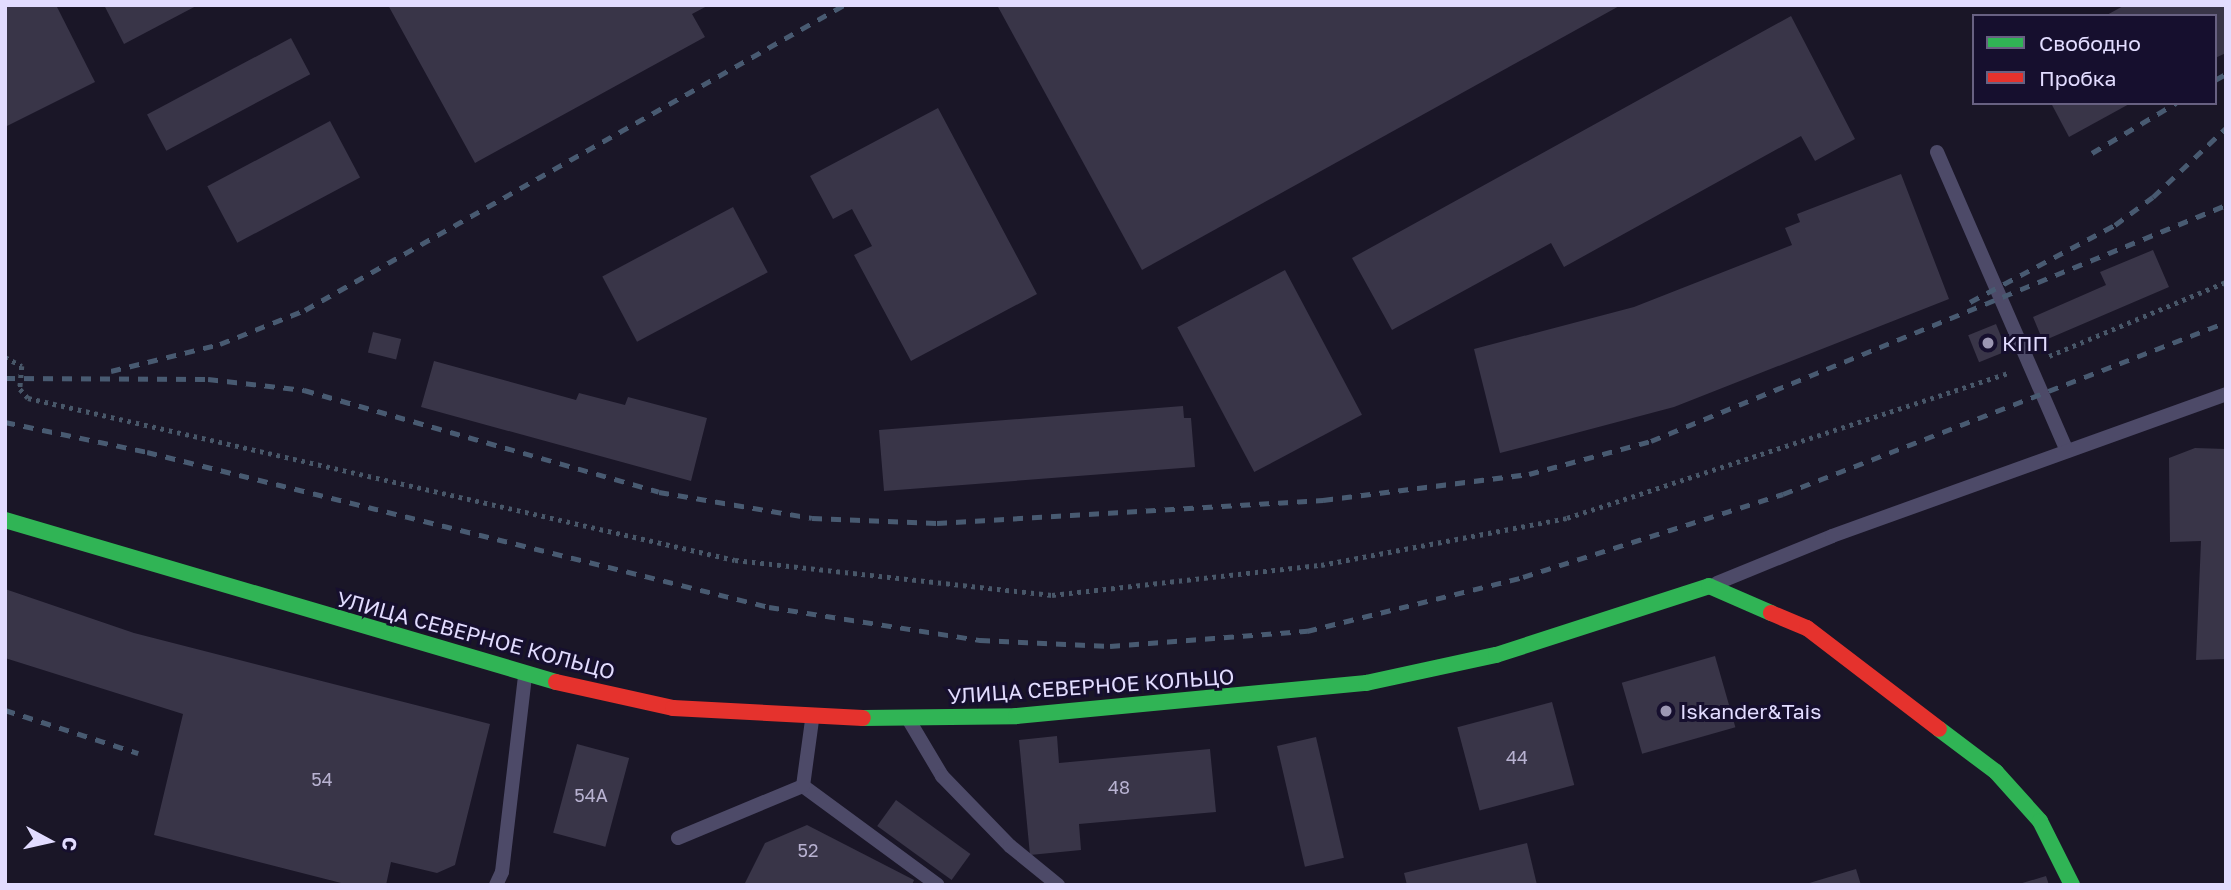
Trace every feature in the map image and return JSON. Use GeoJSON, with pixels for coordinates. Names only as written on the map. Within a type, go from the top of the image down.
{"type":"FeatureCollection","features":[{"type":"Feature","properties":{"kind":"street","name":"УЛИЦА СЕВЕРНОЕ КОЛЬЦО"},"geometry":{"type":"LineString","coordinates":[[5,520],[526,676],[673,708],[812,719],[1071,713],[1366,683],[1496,655],[1709,586]]}},
{"type":"Feature","properties":{"kind":"street"},"geometry":{"type":"LineString","coordinates":[[1709,586],[1807,628],[1996,772],[2040,821],[2072,885]]}},
{"type":"Feature","properties":{"kind":"lane"},"geometry":{"type":"LineString","coordinates":[[1937,152],[2067,451]]}},
{"type":"Feature","properties":{"kind":"lane"},"geometry":{"type":"LineString","coordinates":[[1709,586],[1832,536],[2226,394]]}},
{"type":"Feature","properties":{"kind":"lane"},"geometry":{"type":"LineString","coordinates":[[496,885],[506,845],[526,676]]}},
{"type":"Feature","properties":{"kind":"lane"},"geometry":{"type":"LineString","coordinates":[[907,718],[942,776],[1010,846],[1058,885]]}},
{"type":"Feature","properties":{"kind":"lane"},"geometry":{"type":"LineString","coordinates":[[803,786],[812,719]]}},
{"type":"Feature","properties":{"kind":"lane"},"geometry":{"type":"LineString","coordinates":[[678,838],[803,786]]}},
{"type":"Feature","properties":{"kind":"lane"},"geometry":{"type":"LineString","coordinates":[[803,786],[938,885]]}},
{"type":"Feature","properties":{"kind":"path"},"geometry":{"type":"LineString","coordinates":[[5,357],[22,366],[20,389],[28,398],[735,560],[1052,595],[1321,565],[1567,518],[2029,365],[2226,282]]}},
{"type":"Feature","properties":{"kind":"building"},"geometry":{"type":"Polygon","coordinates":[[[5,5],[56,5],[95,82],[5,127],[5,5]]]}},
{"type":"Feature","properties":{"kind":"building"},"geometry":{"type":"Polygon","coordinates":[[[104,5],[198,5],[124,44],[104,5]]]}},
{"type":"Feature","properties":{"kind":"building"},"geometry":{"type":"Polygon","coordinates":[[[388,5],[709,5],[692,14],[705,37],[475,163],[388,5]]]}},
{"type":"Feature","properties":{"kind":"building"},"geometry":{"type":"Polygon","coordinates":[[[997,5],[1621,5],[1142,270],[997,5]]]}},
{"type":"Feature","properties":{"kind":"building"},"geometry":{"type":"Polygon","coordinates":[[[2125,5],[2226,5],[2226,53],[2217,57],[2217,14],[2109,14],[2125,5]]]}},
{"type":"Feature","properties":{"kind":"building"},"geometry":{"type":"Polygon","coordinates":[[[1791,16],[1855,139],[1815,161],[1801,136],[1564,267],[1551,243],[1392,330],[1352,258],[1791,16]]]}},
{"type":"Feature","properties":{"kind":"building"},"geometry":{"type":"Polygon","coordinates":[[[291,38],[310,74],[166,151],[147,115],[291,38]]]}},
{"type":"Feature","properties":{"kind":"building"},"geometry":{"type":"Polygon","coordinates":[[[2052,105],[2127,105],[2069,137],[2052,105]]]}},
{"type":"Feature","properties":{"kind":"building"},"geometry":{"type":"Polygon","coordinates":[[[938,108],[1037,294],[911,361],[854,255],[872,246],[852,209],[833,219],[810,176],[938,108]]]}},
{"type":"Feature","properties":{"kind":"building"},"geometry":{"type":"Polygon","coordinates":[[[330,121],[360,178],[237,243],[207,186],[330,121]]]}},
{"type":"Feature","properties":{"kind":"building"},"geometry":{"type":"Polygon","coordinates":[[[1901,174],[1949,299],[1674,407],[1500,453],[1474,349],[1634,307],[1792,245],[1785,228],[1800,222],[1797,214],[1901,174]]]}},
{"type":"Feature","properties":{"kind":"building"},"geometry":{"type":"Polygon","coordinates":[[[733,207],[768,272],[637,342],[602,276],[733,207]]]}},
{"type":"Feature","properties":{"kind":"building"},"geometry":{"type":"Polygon","coordinates":[[[2153,250],[2169,287],[2043,341],[2033,317],[2106,285],[2100,272],[2153,250]]]}},
{"type":"Feature","properties":{"kind":"building"},"geometry":{"type":"Polygon","coordinates":[[[1285,270],[1362,415],[1254,472],[1177,327],[1285,270]]]}},
{"type":"Feature","properties":{"kind":"building","name":"КПП"},"geometry":{"type":"Polygon","coordinates":[[[1996,324],[2007,351],[1979,362],[1968,335],[1996,324]]]}},
{"type":"Feature","properties":{"kind":"building"},"geometry":{"type":"Polygon","coordinates":[[[373,332],[401,339],[396,359],[368,352],[373,332]]]}},
{"type":"Feature","properties":{"kind":"building"},"geometry":{"type":"Polygon","coordinates":[[[434,361],[576,400],[579,393],[625,405],[628,397],[707,418],[691,481],[421,407],[434,361]]]}},
{"type":"Feature","properties":{"kind":"building"},"geometry":{"type":"Polygon","coordinates":[[[1183,406],[1184,418],[1191,418],[1195,467],[884,491],[879,430],[1183,406]]]}},
{"type":"Feature","properties":{"kind":"building"},"geometry":{"type":"Polygon","coordinates":[[[2195,448],[2226,449],[2226,659],[2196,660],[2201,541],[2170,542],[2169,458],[2195,448]]]}},
{"type":"Feature","properties":{"kind":"building"},"geometry":{"type":"Polygon","coordinates":[[[5,589],[134,633],[490,724],[455,865],[437,873],[391,862],[386,885],[349,885],[154,835],[183,714],[5,658],[5,589]]]}},
{"type":"Feature","properties":{"kind":"building"},"geometry":{"type":"Polygon","coordinates":[[[1715,656],[1735,727],[1642,754],[1622,683],[1715,656]]]}},
{"type":"Feature","properties":{"kind":"building"},"geometry":{"type":"Polygon","coordinates":[[[1552,702],[1574,785],[1480,810],[1457,727],[1552,702]]]}},
{"type":"Feature","properties":{"kind":"building"},"geometry":{"type":"Polygon","coordinates":[[[1057,736],[1059,763],[1210,749],[1216,812],[1079,824],[1081,850],[1030,855],[1019,740],[1057,736]]]}},
{"type":"Feature","properties":{"kind":"building"},"geometry":{"type":"Polygon","coordinates":[[[1316,737],[1344,858],[1305,867],[1277,746],[1316,737]]]}},
{"type":"Feature","properties":{"kind":"building"},"geometry":{"type":"Polygon","coordinates":[[[577,744],[629,758],[605,847],[553,833],[577,744]]]}},
{"type":"Feature","properties":{"kind":"building"},"geometry":{"type":"Polygon","coordinates":[[[896,800],[970,854],[952,880],[877,826],[896,800]]]}},
{"type":"Feature","properties":{"kind":"building"},"geometry":{"type":"Polygon","coordinates":[[[807,825],[914,880],[912,885],[744,885],[765,843],[807,825]]]}},
{"type":"Feature","properties":{"kind":"building"},"geometry":{"type":"Polygon","coordinates":[[[1527,843],[1537,885],[1407,885],[1404,873],[1527,843]]]}},
{"type":"Feature","properties":{"kind":"building"},"geometry":{"type":"Polygon","coordinates":[[[1856,869],[1861,885],[1806,885],[1806,884],[1856,869]]]}},
{"type":"Feature","properties":{"kind":"building"},"geometry":{"type":"Polygon","coordinates":[[[2046,876],[2049,885],[2019,885],[2019,884],[2046,876]]]}},
{"type":"Feature","properties":{"kind":"railway"},"geometry":{"type":"LineString","coordinates":[[111,371],[220,344],[305,310],[844,5]]}},
{"type":"Feature","properties":{"kind":"railway"},"geometry":{"type":"LineString","coordinates":[[2217,79],[2226,74]]}},
{"type":"Feature","properties":{"kind":"railway"},"geometry":{"type":"LineString","coordinates":[[2092,153],[2173,105]]}},
{"type":"Feature","properties":{"kind":"railway"},"geometry":{"type":"LineString","coordinates":[[1970,302],[2115,225],[2153,197],[2226,128]]}},
{"type":"Feature","properties":{"kind":"railway"},"geometry":{"type":"LineString","coordinates":[[5,378],[208,379],[304,390],[659,492],[812,518],[937,523],[1323,500],[1529,474],[1651,441],[2226,205]]}},
{"type":"Feature","properties":{"kind":"railway"},"geometry":{"type":"LineString","coordinates":[[5,422],[147,452],[769,607],[980,640],[1110,646],[1307,631],[1523,577],[1783,494],[2226,322]]}},
{"type":"Feature","properties":{"kind":"railway"},"geometry":{"type":"LineString","coordinates":[[5,710],[138,753]]}},
{"type":"Feature","properties":{"kind":"traffic: fast"},"geometry":{"type":"LineString","coordinates":[[5,520],[556,682]]}},
{"type":"Feature","properties":{"kind":"traffic: fast"},"geometry":{"type":"LineString","coordinates":[[863,718],[1016,716],[1366,683],[1496,655],[1709,586],[1771,613]]}},
{"type":"Feature","properties":{"kind":"traffic: fast"},"geometry":{"type":"LineString","coordinates":[[1939,729],[1996,772],[2040,821],[2072,885]]}},
{"type":"Feature","properties":{"kind":"traffic: jam"},"geometry":{"type":"LineString","coordinates":[[1771,613],[1807,628],[1939,729]]}},
{"type":"Feature","properties":{"kind":"traffic: jam"},"geometry":{"type":"LineString","coordinates":[[556,682],[673,708],[863,718]]}},
{"type":"Feature","properties":{"kind":"place","name":"КПП"},"geometry":{"type":"Point","coordinates":[1988,343]}},
{"type":"Feature","properties":{"kind":"place","name":"Iskander&Tais"},"geometry":{"type":"Point","coordinates":[1666,711]}}]}
